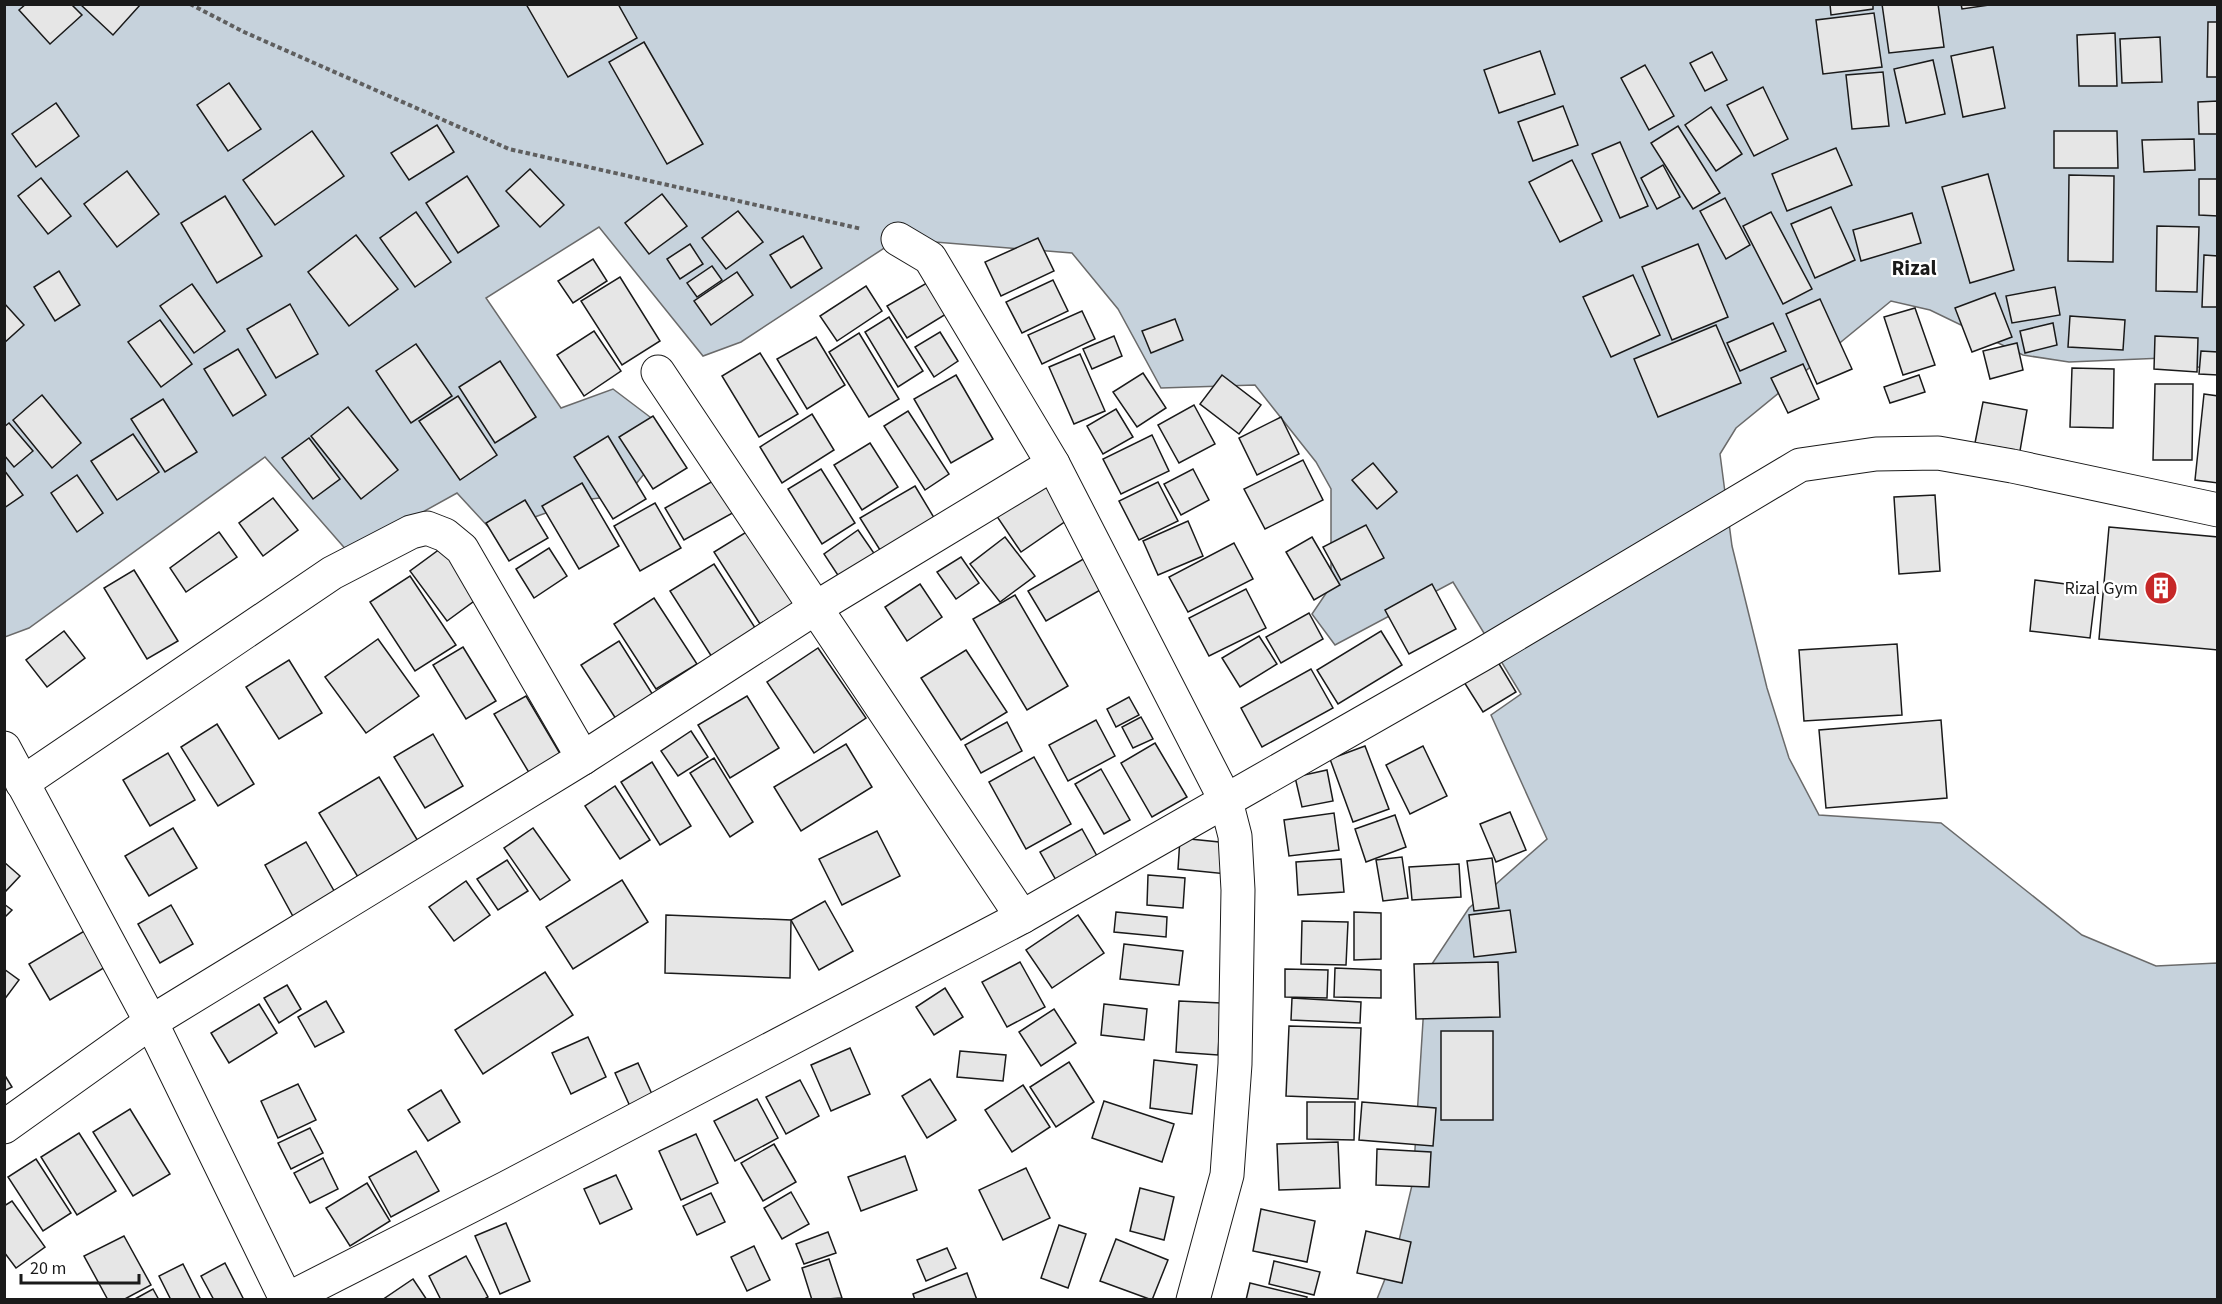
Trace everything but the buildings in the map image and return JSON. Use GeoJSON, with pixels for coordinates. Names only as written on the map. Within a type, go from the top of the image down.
{"type":"FeatureCollection","features":[{"type":"Feature","properties":{"kind":"street"},"geometry":{"type":"LineString","coordinates":[[898,238],[930,258],[1053,464],[1226,801],[1235,836],[1238,890],[1235,1064],[1227,1175],[1193,1299]]}},
{"type":"Feature","properties":{"kind":"street"},"geometry":{"type":"LineString","coordinates":[[658,372],[1022,917]]}},
{"type":"Feature","properties":{"kind":"street"},"geometry":{"type":"LineString","coordinates":[[4,748],[151,1022],[286,1299],[506,1188],[1022,917],[1481,655],[1800,465],[1876,454],[1938,453],[2012,466],[2217,510]]}},
{"type":"Feature","properties":{"kind":"street"},"geometry":{"type":"LineString","coordinates":[[4,1127],[151,1022],[583,758],[817,608],[1053,464]]}},
{"type":"Feature","properties":{"kind":"street"},"geometry":{"type":"LineString","coordinates":[[22,783],[332,573],[411,532],[428,528],[445,535],[462,549],[583,758]]}},
{"type":"Feature","properties":{"kind":"path"},"geometry":{"type":"LineString","coordinates":[[190,4],[244,32],[509,149],[898,238]]}},
{"type":"Feature","properties":{"kind":"shaded area"},"geometry":{"type":"Polygon","coordinates":[[[5,5],[2217,5],[2217,372],[2164,358],[2069,362],[2023,355],[1930,310],[1891,301],[1736,428],[1720,454],[1732,546],[1767,688],[1789,758],[1819,815],[1941,823],[2082,935],[2156,966],[2217,963],[2217,1299],[1377,1299],[1397,1249],[1413,1181],[1426,973],[1469,908],[1547,839],[1491,715],[1521,694],[1453,582],[1335,645],[1312,614],[1331,586],[1331,489],[1316,462],[1255,385],[1161,388],[1118,309],[1072,253],[898,239],[741,342],[703,356],[599,227],[486,298],[561,408],[613,389],[654,420],[653,463],[627,495],[582,500],[493,532],[457,493],[349,553],[265,457],[29,628],[5,637],[5,5]]]}},
{"type":"Feature","properties":{"kind":"place","name":"Rizal Gym"},"geometry":{"type":"Point","coordinates":[2161,588]}},
{"type":"Feature","properties":{"kind":"district","name":"Rizal"},"geometry":{"type":"Point","coordinates":[1914,268]}}]}
